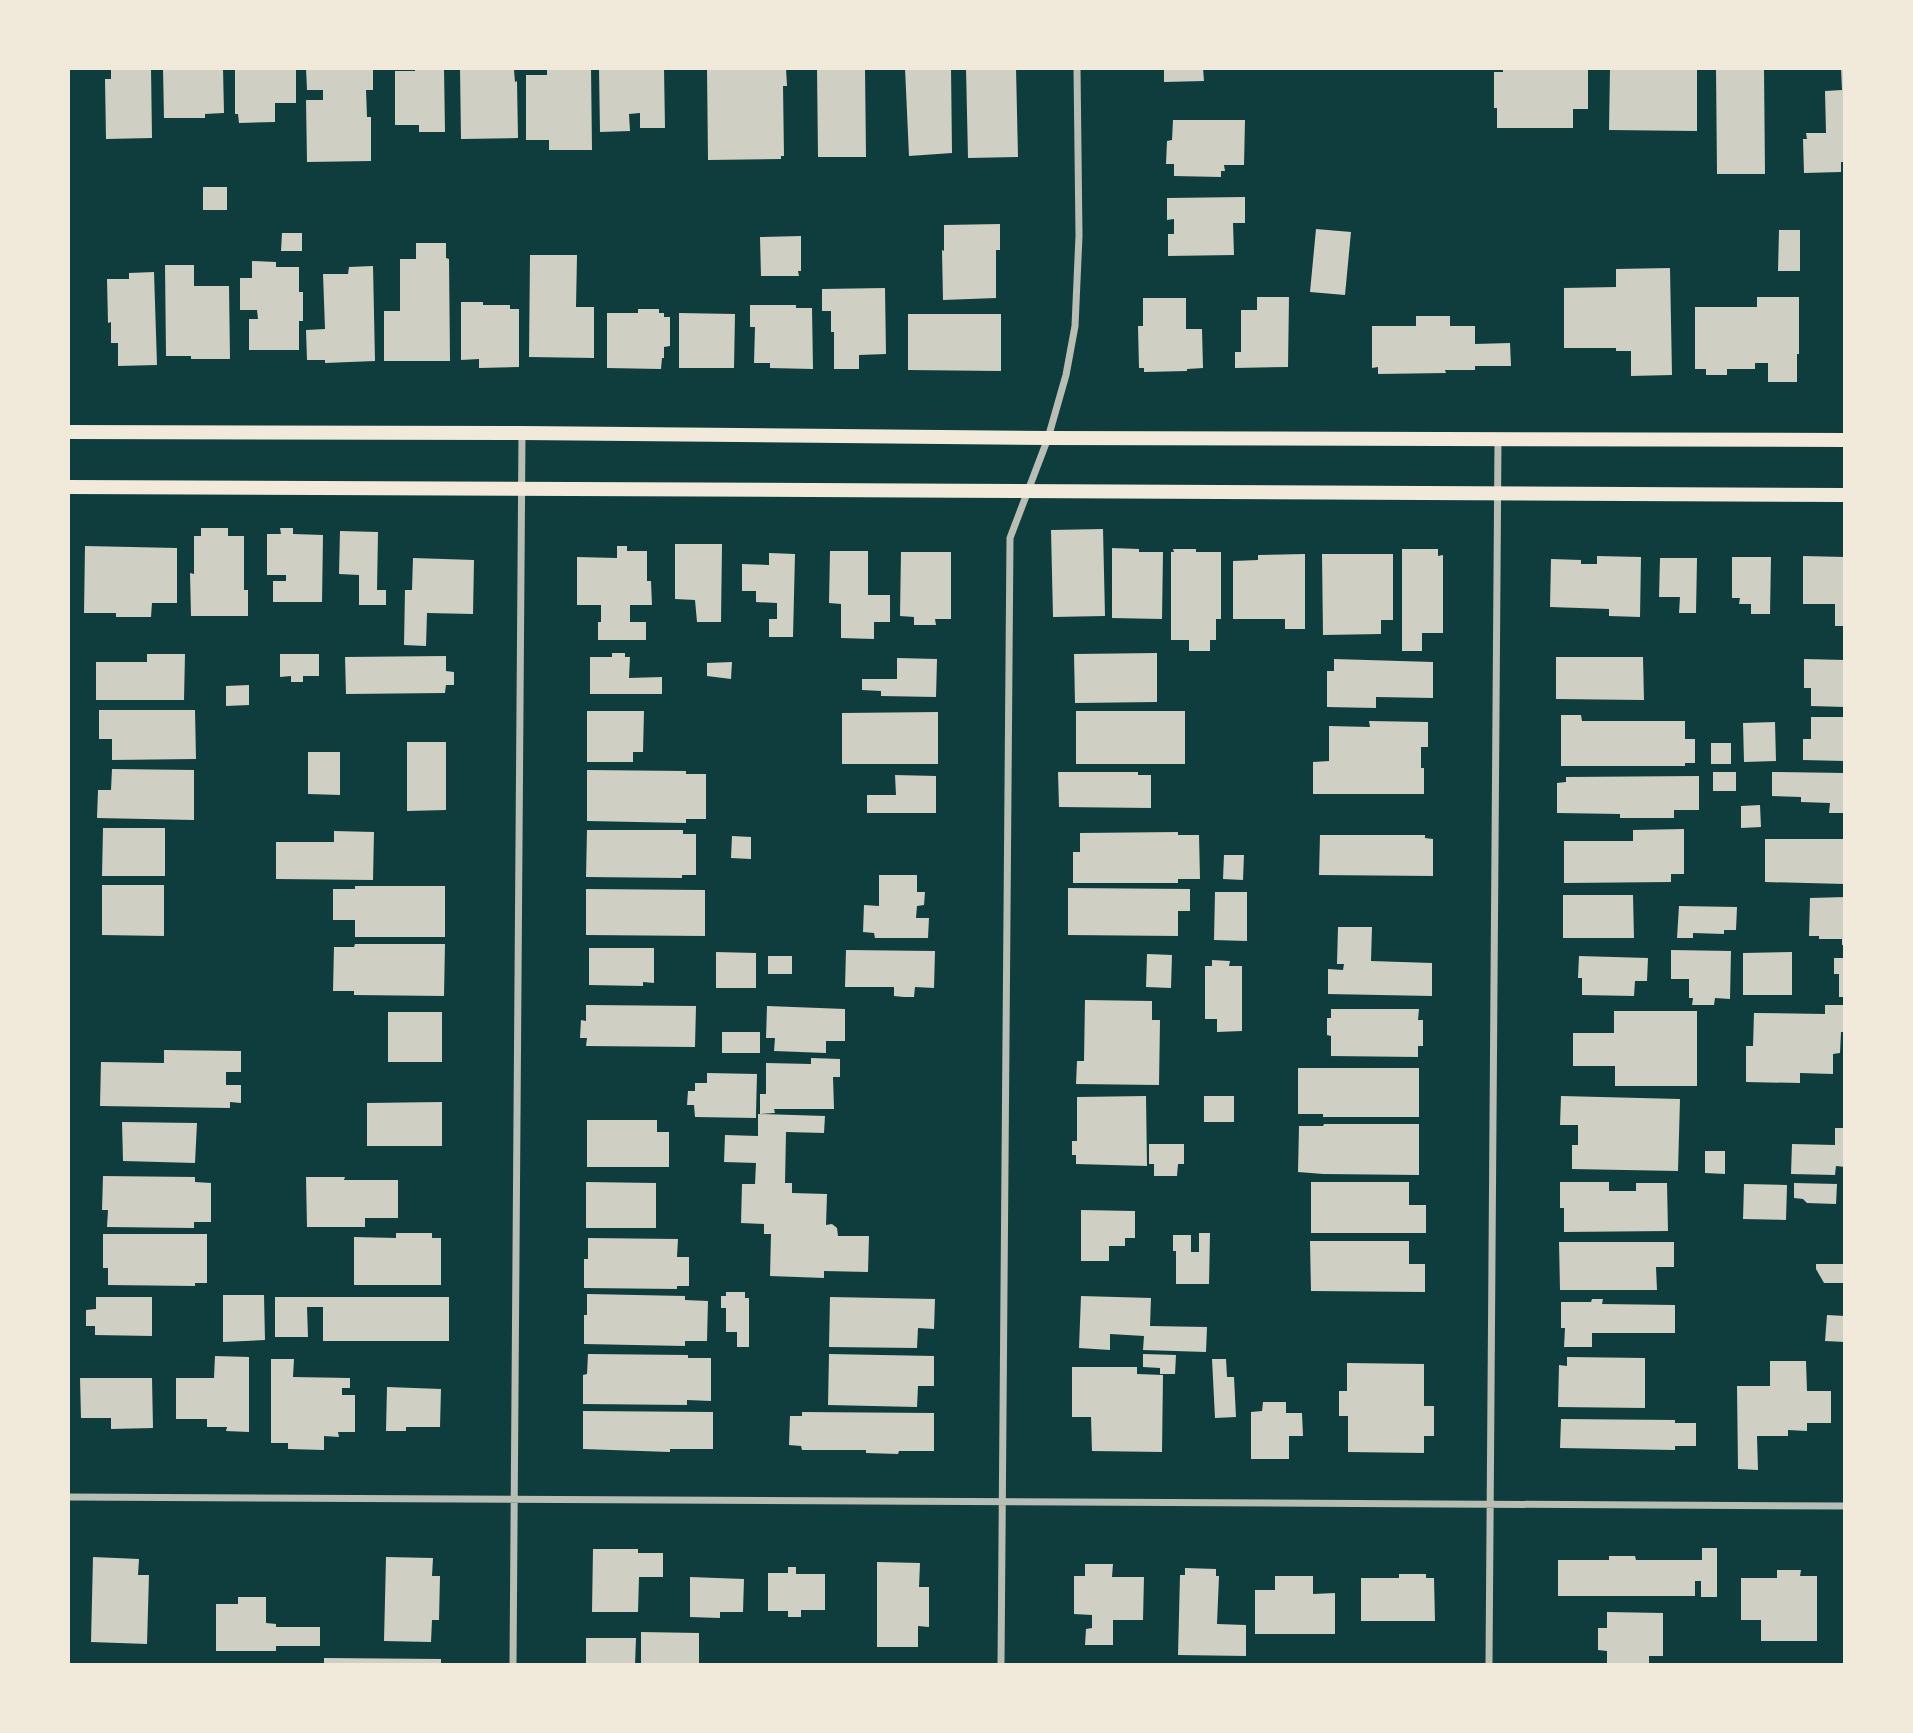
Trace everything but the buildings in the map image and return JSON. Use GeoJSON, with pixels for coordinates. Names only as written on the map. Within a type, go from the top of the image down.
{"type":"FeatureCollection","features":[{"type":"Feature","properties":{"kind":"main road"},"geometry":{"type":"LineString","coordinates":[[68,432],[1845,440]]}},
{"type":"Feature","properties":{"kind":"main road"},"geometry":{"type":"LineString","coordinates":[[68,487],[1845,495]]}},
{"type":"Feature","properties":{"kind":"street"},"geometry":{"type":"LineString","coordinates":[[1001,1665],[1010,538],[1048,438],[1066,375],[1077,310],[1077,68]]}},
{"type":"Feature","properties":{"kind":"street"},"geometry":{"type":"LineString","coordinates":[[513,1665],[522,433]]}},
{"type":"Feature","properties":{"kind":"street"},"geometry":{"type":"LineString","coordinates":[[1489,1665],[1498,439]]}},
{"type":"Feature","properties":{"kind":"street"},"geometry":{"type":"LineString","coordinates":[[68,1497],[1845,1506]]}}]}
